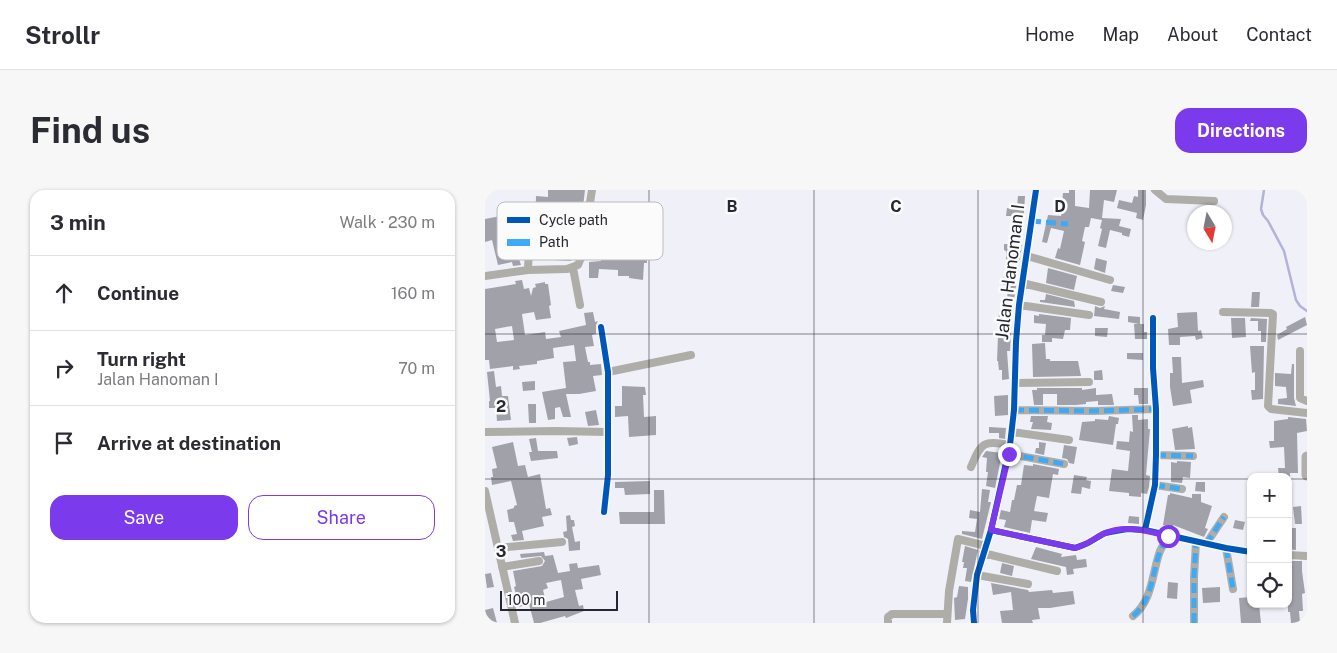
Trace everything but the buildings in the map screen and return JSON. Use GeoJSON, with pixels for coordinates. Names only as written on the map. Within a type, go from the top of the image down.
{"type":"FeatureCollection","features":[{"type":"Feature","properties":{"kind":"main road"},"geometry":{"type":"LineString","coordinates":[[1307,457],[1307,475]]}},
{"type":"Feature","properties":{"kind":"street","name":"Jalan Hanoman I"},"geometry":{"type":"LineString","coordinates":[[974,623],[973,610],[977,575],[991,530],[1009,454],[1016,383],[1016,342],[1019,305],[1036,190]]}},
{"type":"Feature","properties":{"kind":"street"},"geometry":{"type":"LineString","coordinates":[[1155,190],[1166,200],[1213,201]]}},
{"type":"Feature","properties":{"kind":"street"},"geometry":{"type":"LineString","coordinates":[[1027,256],[1110,280]]}},
{"type":"Feature","properties":{"kind":"street"},"geometry":{"type":"LineString","coordinates":[[528,260],[528,270]]}},
{"type":"Feature","properties":{"kind":"street"},"geometry":{"type":"LineString","coordinates":[[485,276],[528,270],[573,268],[578,265],[580,260]]}},
{"type":"Feature","properties":{"kind":"street"},"geometry":{"type":"LineString","coordinates":[[573,268],[580,305]]}},
{"type":"Feature","properties":{"kind":"street"},"geometry":{"type":"LineString","coordinates":[[1022,283],[1101,302]]}},
{"type":"Feature","properties":{"kind":"street"},"geometry":{"type":"LineString","coordinates":[[1019,305],[1089,314]]}},
{"type":"Feature","properties":{"kind":"street"},"geometry":{"type":"LineString","coordinates":[[1223,312],[1271,312],[1273,314],[1268,406],[1271,409],[1307,413]]}},
{"type":"Feature","properties":{"kind":"street"},"geometry":{"type":"LineString","coordinates":[[1145,530],[1155,485],[1156,409],[1153,368],[1153,318]]}},
{"type":"Feature","properties":{"kind":"street"},"geometry":{"type":"LineString","coordinates":[[601,327],[608,372],[608,476],[604,512]]}},
{"type":"Feature","properties":{"kind":"street"},"geometry":{"type":"LineString","coordinates":[[1300,351],[1300,395],[1302,399],[1307,401]]}},
{"type":"Feature","properties":{"kind":"street"},"geometry":{"type":"LineString","coordinates":[[608,372],[691,355]]}},
{"type":"Feature","properties":{"kind":"street"},"geometry":{"type":"LineString","coordinates":[[1016,383],[1089,382]]}},
{"type":"Feature","properties":{"kind":"street"},"geometry":{"type":"LineString","coordinates":[[1014,410],[1094,411],[1156,409]]}},
{"type":"Feature","properties":{"kind":"street"},"geometry":{"type":"LineString","coordinates":[[485,432],[608,432]]}},
{"type":"Feature","properties":{"kind":"street"},"geometry":{"type":"LineString","coordinates":[[1012,432],[1069,440]]}},
{"type":"Feature","properties":{"kind":"street"},"geometry":{"type":"LineString","coordinates":[[971,467],[977,453],[985,444],[990,442],[1010,445]]}},
{"type":"Feature","properties":{"kind":"street"},"geometry":{"type":"LineString","coordinates":[[1009,454],[1064,464]]}},
{"type":"Feature","properties":{"kind":"street"},"geometry":{"type":"LineString","coordinates":[[1156,456],[1193,456]]}},
{"type":"Feature","properties":{"kind":"street"},"geometry":{"type":"LineString","coordinates":[[1155,485],[1182,489]]}},
{"type":"Feature","properties":{"kind":"street"},"geometry":{"type":"LineString","coordinates":[[485,491],[515,623]]}},
{"type":"Feature","properties":{"kind":"street"},"geometry":{"type":"LineString","coordinates":[[1206,544],[1224,517]]}},
{"type":"Feature","properties":{"kind":"street"},"geometry":{"type":"LineString","coordinates":[[991,530],[1075,548],[1081,547],[1113,531],[1127,529],[1145,530],[1247,551]]}},
{"type":"Feature","properties":{"kind":"street"},"geometry":{"type":"LineString","coordinates":[[1133,616],[1146,598],[1159,553],[1168,536]]}},
{"type":"Feature","properties":{"kind":"street"},"geometry":{"type":"LineString","coordinates":[[947,623],[949,591],[958,539],[984,550],[1057,571]]}},
{"type":"Feature","properties":{"kind":"street"},"geometry":{"type":"LineString","coordinates":[[497,548],[562,542]]}},
{"type":"Feature","properties":{"kind":"street"},"geometry":{"type":"LineString","coordinates":[[1194,623],[1194,577],[1197,542]]}},
{"type":"Feature","properties":{"kind":"street"},"geometry":{"type":"LineString","coordinates":[[1226,548],[1233,589]]}},
{"type":"Feature","properties":{"kind":"street"},"geometry":{"type":"LineString","coordinates":[[1292,555],[1307,556]]}},
{"type":"Feature","properties":{"kind":"street"},"geometry":{"type":"LineString","coordinates":[[502,567],[539,561]]}},
{"type":"Feature","properties":{"kind":"street"},"geometry":{"type":"LineString","coordinates":[[977,575],[1028,584]]}},
{"type":"Feature","properties":{"kind":"street"},"geometry":{"type":"LineString","coordinates":[[887,623],[888,617],[892,614],[947,614]]}},
{"type":"Feature","properties":{"kind":"waterway"},"geometry":{"type":"LineString","coordinates":[[1264,190],[1261,209],[1263,215],[1284,251],[1296,300],[1307,311]]}},
{"type":"Feature","properties":{"kind":"marked path"},"geometry":{"type":"LineString","coordinates":[[1031,221],[1068,224]]}},
{"type":"Feature","properties":{"kind":"marked path"},"geometry":{"type":"LineString","coordinates":[[1014,410],[1094,411],[1156,409]]}},
{"type":"Feature","properties":{"kind":"marked path"},"geometry":{"type":"LineString","coordinates":[[1009,454],[1064,464]]}},
{"type":"Feature","properties":{"kind":"marked path"},"geometry":{"type":"LineString","coordinates":[[1156,455],[1193,456]]}},
{"type":"Feature","properties":{"kind":"marked path"},"geometry":{"type":"LineString","coordinates":[[1155,485],[1182,489]]}},
{"type":"Feature","properties":{"kind":"marked path"},"geometry":{"type":"LineString","coordinates":[[1206,544],[1224,517]]}},
{"type":"Feature","properties":{"kind":"marked path"},"geometry":{"type":"LineString","coordinates":[[1133,616],[1148,595],[1159,554],[1168,536]]}},
{"type":"Feature","properties":{"kind":"marked path"},"geometry":{"type":"LineString","coordinates":[[1194,623],[1196,542]]}},
{"type":"Feature","properties":{"kind":"marked path"},"geometry":{"type":"LineString","coordinates":[[1226,548],[1233,589]]}},
{"type":"Feature","properties":{"kind":"cycle path"},"geometry":{"type":"LineString","coordinates":[[974,623],[973,610],[977,575],[991,530],[1010,445],[1014,410],[1019,305],[1036,190]]}},
{"type":"Feature","properties":{"kind":"cycle path"},"geometry":{"type":"LineString","coordinates":[[1145,530],[1155,485],[1156,409],[1153,368],[1153,318]]}},
{"type":"Feature","properties":{"kind":"cycle path"},"geometry":{"type":"LineString","coordinates":[[601,327],[608,372],[608,475],[604,512]]}},
{"type":"Feature","properties":{"kind":"cycle path"},"geometry":{"type":"LineString","coordinates":[[991,530],[1075,548],[1105,533],[1127,529],[1145,530],[1247,551]]}},
{"type":"Feature","properties":{"kind":"route"},"geometry":{"type":"LineString","coordinates":[[1009,454],[991,530],[1075,548],[1081,547],[1105,533],[1120,529],[1145,530],[1168,536]]}}]}
